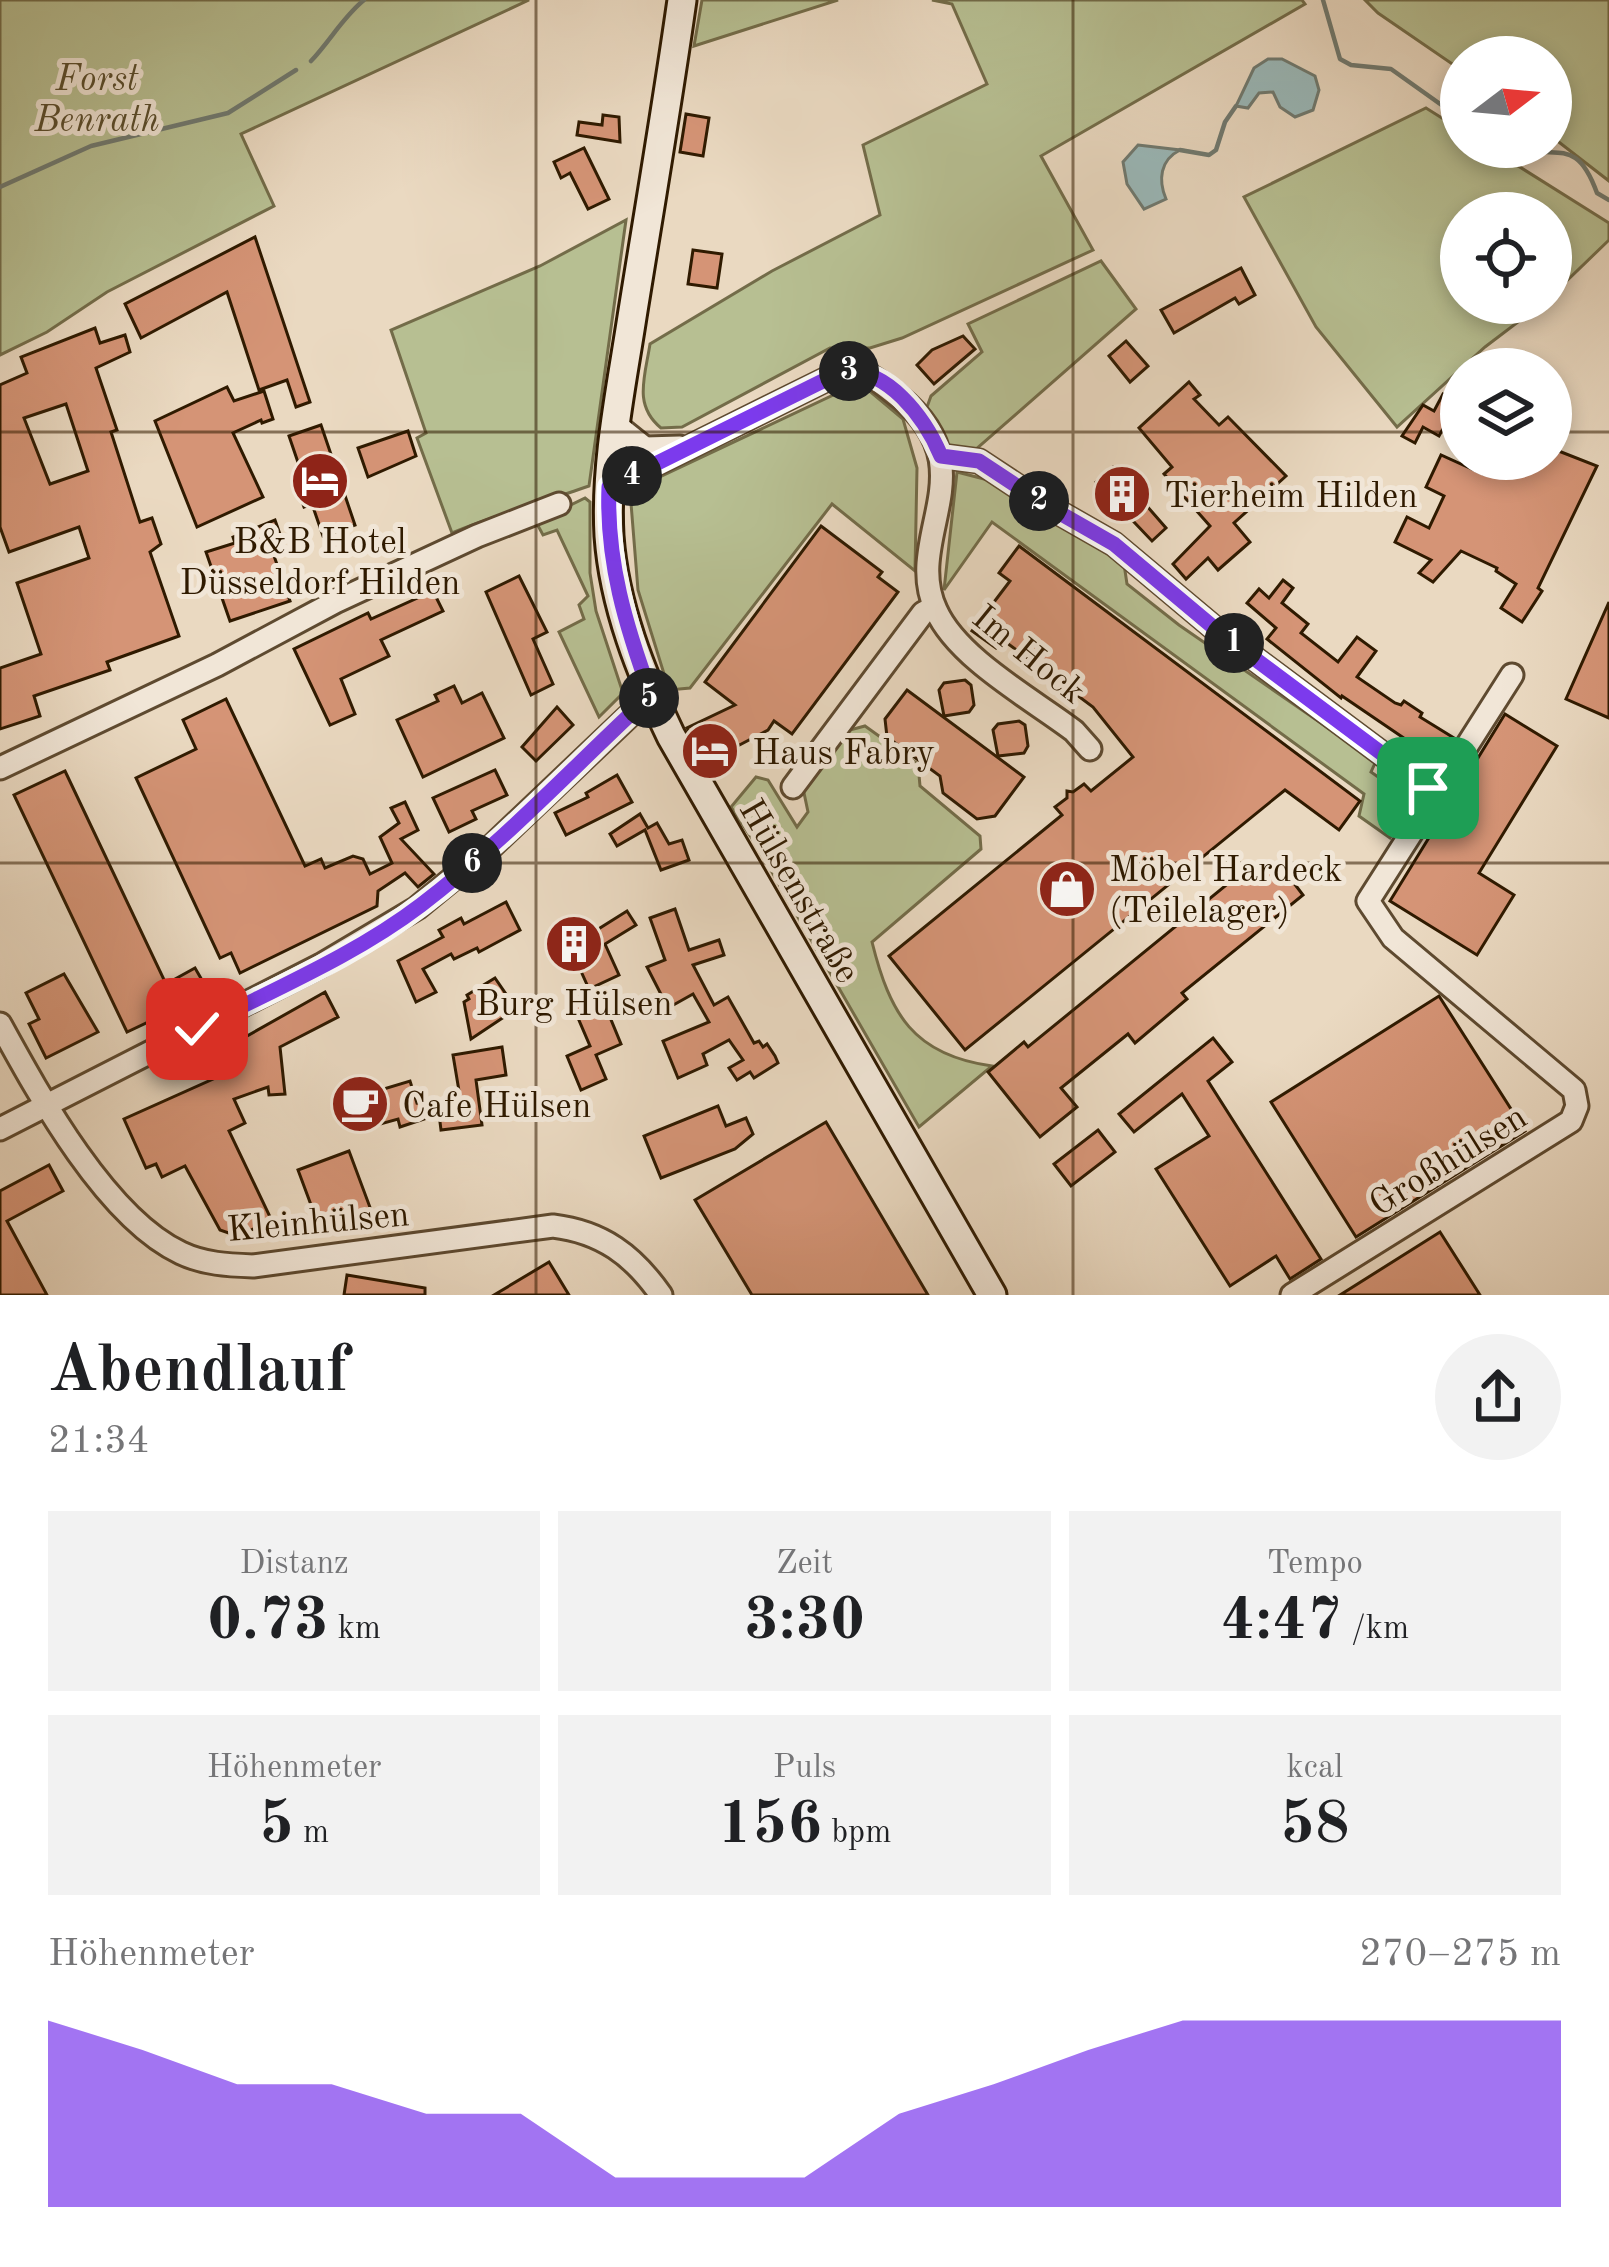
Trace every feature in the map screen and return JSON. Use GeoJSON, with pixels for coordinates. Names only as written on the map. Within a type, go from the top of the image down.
{"type":"FeatureCollection","features":[{"type":"Feature","properties":{"kind":"main road","name":"Hülsenstraße"},"geometry":{"type":"LineString","coordinates":[[682,0],[615,424],[610,540],[619,601],[651,695],[691,772],[992,1295]]}},
{"type":"Feature","properties":{"kind":"street"},"geometry":{"type":"LineString","coordinates":[[609,487],[841,372],[871,375],[910,406],[928,427],[941,456],[979,461],[1114,544],[1219,632],[1428,788]]}},
{"type":"Feature","properties":{"kind":"street"},"geometry":{"type":"LineString","coordinates":[[615,424],[645,448],[692,445]]}},
{"type":"Feature","properties":{"kind":"street","name":"Im Hock"},"geometry":{"type":"LineString","coordinates":[[941,456],[929,588],[934,607],[947,632],[963,647],[1090,748]]}},
{"type":"Feature","properties":{"kind":"street"},"geometry":{"type":"LineString","coordinates":[[0,768],[217,665],[335,602],[559,504]]}},
{"type":"Feature","properties":{"kind":"street","name":"Im Hock"},"geometry":{"type":"LineString","coordinates":[[793,787],[923,614],[934,607]]}},
{"type":"Feature","properties":{"kind":"street","name":"Großhülsen"},"geometry":{"type":"LineString","coordinates":[[1292,1295],[1570,1121],[1577,1106],[1574,1090],[1393,938],[1367,901],[1512,675]]}},
{"type":"Feature","properties":{"kind":"street"},"geometry":{"type":"LineString","coordinates":[[0,1129],[321,965],[417,908],[479,858],[651,695]]}},
{"type":"Feature","properties":{"kind":"street","name":"Kleinhülsen"},"geometry":{"type":"LineString","coordinates":[[0,1024],[46,1106],[141,1227],[179,1253],[200,1261],[253,1266],[553,1226],[582,1230],[610,1242],[661,1295]]}},
{"type":"Feature","properties":{"kind":"green space","name":"Forst Benrath"},"geometry":{"type":"Polygon","coordinates":[[[0,0],[529,0],[241,134],[274,206],[107,292],[47,332],[0,355],[0,0]]]}},
{"type":"Feature","properties":{"kind":"green space"},"geometry":{"type":"Polygon","coordinates":[[[702,0],[838,0],[694,46],[702,0]]]}},
{"type":"Feature","properties":{"kind":"green space"},"geometry":{"type":"Polygon","coordinates":[[[932,0],[1302,0],[1305,4],[1041,156],[1093,250],[902,338],[870,348],[830,348],[682,427],[661,428],[644,400],[650,344],[772,271],[880,215],[863,145],[987,84],[952,4],[932,0]]]}},
{"type":"Feature","properties":{"kind":"green space"},"geometry":{"type":"Polygon","coordinates":[[[1365,0],[1609,0],[1609,181],[1572,152],[1572,36],[1440,36],[1440,56],[1365,0]]]}},
{"type":"Feature","properties":{"kind":"green space"},"geometry":{"type":"Polygon","coordinates":[[[1426,108],[1440,117],[1440,168],[1521,168],[1560,192],[1440,192],[1440,324],[1515,324],[1484,348],[1440,348],[1440,388],[1397,427],[1316,327],[1244,197],[1426,108]]]}},
{"type":"Feature","properties":{"kind":"green space"},"geometry":{"type":"Polygon","coordinates":[[[1572,200],[1609,223],[1609,240],[1572,276],[1572,200]]]}},
{"type":"Feature","properties":{"kind":"green space"},"geometry":{"type":"Polygon","coordinates":[[[626,220],[589,486],[452,533],[417,438],[426,433],[391,330],[540,266],[626,220]]]}},
{"type":"Feature","properties":{"kind":"green space"},"geometry":{"type":"Polygon","coordinates":[[[1101,261],[1136,309],[974,451],[949,446],[927,407],[931,396],[982,352],[968,324],[1101,261]]]}},
{"type":"Feature","properties":{"kind":"green space"},"geometry":{"type":"Polygon","coordinates":[[[866,388],[903,419],[917,468],[915,571],[832,504],[690,688],[669,690],[638,590],[630,491],[844,390],[866,388]]]}},
{"type":"Feature","properties":{"kind":"green space"},"geometry":{"type":"Polygon","coordinates":[[[957,472],[988,480],[1124,564],[1127,584],[1179,625],[1376,761],[1371,772],[1415,803],[1390,838],[1359,816],[1364,794],[992,522],[944,590],[957,472]]]}},
{"type":"Feature","properties":{"kind":"green space"},"geometry":{"type":"Polygon","coordinates":[[[585,498],[590,502],[590,573],[596,611],[623,693],[599,717],[559,632],[584,619],[579,605],[588,596],[557,530],[543,535],[536,522],[585,498]]]}},
{"type":"Feature","properties":{"kind":"green space"},"geometry":{"type":"Polygon","coordinates":[[[865,726],[918,764],[920,786],[980,836],[981,849],[872,942],[887,990],[909,1027],[942,1052],[992,1066],[919,1127],[761,853],[765,847],[758,837],[753,840],[731,807],[756,777],[768,780],[797,827],[808,812],[803,788],[846,731],[865,726]]]}},
{"type":"Feature","properties":{"kind":"water"},"geometry":{"type":"Polygon","coordinates":[[[1268,59],[1282,59],[1315,76],[1319,90],[1313,110],[1295,117],[1280,107],[1273,92],[1259,93],[1248,108],[1236,106],[1254,68],[1268,59]]]}},
{"type":"Feature","properties":{"kind":"water"},"geometry":{"type":"Polygon","coordinates":[[[1138,145],[1180,150],[1162,171],[1166,199],[1144,209],[1127,184],[1123,162],[1138,145]]]}},
{"type":"Feature","properties":{"kind":"building"},"geometry":{"type":"Polygon","coordinates":[[[686,114],[709,118],[703,156],[680,152],[686,114]]]}},
{"type":"Feature","properties":{"kind":"building"},"geometry":{"type":"Polygon","coordinates":[[[603,115],[619,117],[620,142],[577,135],[579,122],[602,125],[603,115]]]}},
{"type":"Feature","properties":{"kind":"building"},"geometry":{"type":"Polygon","coordinates":[[[584,148],[609,199],[588,209],[570,173],[561,178],[554,162],[584,148]]]}},
{"type":"Feature","properties":{"kind":"building"},"geometry":{"type":"Polygon","coordinates":[[[255,237],[310,402],[296,407],[287,380],[259,390],[227,292],[141,338],[125,304],[255,237]]]}},
{"type":"Feature","properties":{"kind":"building"},"geometry":{"type":"Polygon","coordinates":[[[693,250],[722,254],[717,288],[688,284],[693,250]]]}},
{"type":"Feature","properties":{"kind":"building"},"geometry":{"type":"Polygon","coordinates":[[[1241,268],[1255,295],[1239,304],[1235,298],[1174,333],[1161,310],[1241,268]]]}},
{"type":"Feature","properties":{"kind":"building"},"geometry":{"type":"Polygon","coordinates":[[[95,328],[100,343],[125,335],[130,352],[96,368],[140,522],[152,518],[161,544],[150,552],[179,636],[107,662],[110,670],[34,696],[40,716],[0,729],[0,668],[41,654],[17,583],[89,558],[79,527],[9,552],[0,527],[0,385],[27,373],[21,357],[95,328]],[[66,404],[24,418],[50,484],[88,471],[66,404]]]}},
{"type":"Feature","properties":{"kind":"building"},"geometry":{"type":"Polygon","coordinates":[[[963,336],[975,349],[934,384],[917,365],[932,350],[963,336]]]}},
{"type":"Feature","properties":{"kind":"building"},"geometry":{"type":"Polygon","coordinates":[[[1126,341],[1148,366],[1130,382],[1109,356],[1126,341]]]}},
{"type":"Feature","properties":{"kind":"building"},"geometry":{"type":"Polygon","coordinates":[[[1189,382],[1200,395],[1194,399],[1219,425],[1228,417],[1286,476],[1234,523],[1250,542],[1218,570],[1208,558],[1186,579],[1173,564],[1210,526],[1164,474],[1172,467],[1139,428],[1189,382]]]}},
{"type":"Feature","properties":{"kind":"building"},"geometry":{"type":"Polygon","coordinates":[[[227,387],[234,401],[264,391],[273,419],[233,433],[263,497],[197,527],[155,421],[227,387]]]}},
{"type":"Feature","properties":{"kind":"building"},"geometry":{"type":"Polygon","coordinates":[[[1440,400],[1439,436],[1423,427],[1415,443],[1402,436],[1423,405],[1434,411],[1440,400]]]}},
{"type":"Feature","properties":{"kind":"building","name":"B&B Hotel Düsseldorf Hilden"},"geometry":{"type":"Polygon","coordinates":[[[321,425],[355,525],[323,536],[312,504],[304,507],[295,482],[304,480],[289,436],[321,425]]]}},
{"type":"Feature","properties":{"kind":"building"},"geometry":{"type":"Polygon","coordinates":[[[408,431],[416,456],[368,477],[358,448],[408,431]]]}},
{"type":"Feature","properties":{"kind":"building"},"geometry":{"type":"Polygon","coordinates":[[[1572,456],[1597,466],[1538,588],[1542,591],[1522,622],[1501,608],[1516,584],[1497,568],[1461,551],[1433,582],[1419,573],[1431,560],[1395,542],[1407,517],[1429,528],[1444,496],[1426,487],[1440,457],[1440,480],[1572,480],[1572,456]]]}},
{"type":"Feature","properties":{"kind":"building","name":"Tierheim Hilden"},"geometry":{"type":"Polygon","coordinates":[[[1113,467],[1166,528],[1152,541],[1096,482],[1113,467]]]}},
{"type":"Feature","properties":{"kind":"building"},"geometry":{"type":"Polygon","coordinates":[[[275,520],[282,540],[275,542],[279,555],[274,556],[290,601],[230,621],[206,552],[235,543],[233,537],[275,520]]]}},
{"type":"Feature","properties":{"kind":"building"},"geometry":{"type":"Polygon","coordinates":[[[821,526],[882,572],[878,577],[898,592],[792,734],[774,721],[768,730],[707,762],[687,728],[735,705],[705,682],[821,526]]]}},
{"type":"Feature","properties":{"kind":"building","name":"Möbel Hardeck (Teilelager)"},"geometry":{"type":"Polygon","coordinates":[[[1019,546],[1360,801],[1339,830],[1285,790],[965,1050],[889,956],[1062,815],[1055,807],[1067,798],[1067,791],[1084,784],[1091,791],[1133,757],[1093,707],[1003,640],[996,648],[972,631],[1010,581],[999,573],[1019,546]]]}},
{"type":"Feature","properties":{"kind":"building"},"geometry":{"type":"Polygon","coordinates":[[[519,576],[547,632],[533,639],[553,684],[531,695],[486,592],[519,576]]]}},
{"type":"Feature","properties":{"kind":"building"},"geometry":{"type":"Polygon","coordinates":[[[1283,580],[1293,588],[1282,603],[1308,624],[1301,633],[1338,662],[1357,637],[1376,651],[1357,677],[1395,703],[1404,701],[1454,738],[1439,762],[1341,698],[1267,639],[1276,628],[1247,603],[1259,589],[1269,598],[1283,580]]]}},
{"type":"Feature","properties":{"kind":"building"},"geometry":{"type":"Polygon","coordinates":[[[433,591],[443,611],[381,640],[389,656],[341,679],[355,714],[330,725],[294,649],[368,613],[371,619],[433,591]]]}},
{"type":"Feature","properties":{"kind":"building"},"geometry":{"type":"Polygon","coordinates":[[[1609,602],[1609,718],[1566,699],[1609,602]]]}},
{"type":"Feature","properties":{"kind":"building"},"geometry":{"type":"Polygon","coordinates":[[[965,680],[971,685],[974,705],[969,712],[944,716],[939,690],[944,683],[965,680]]]}},
{"type":"Feature","properties":{"kind":"building"},"geometry":{"type":"Polygon","coordinates":[[[454,686],[462,703],[482,693],[504,738],[423,777],[397,720],[438,701],[435,695],[454,686]]]}},
{"type":"Feature","properties":{"kind":"building"},"geometry":{"type":"Polygon","coordinates":[[[907,690],[1024,777],[995,816],[977,819],[943,793],[940,776],[887,737],[885,719],[907,690]]]}},
{"type":"Feature","properties":{"kind":"building"},"geometry":{"type":"Polygon","coordinates":[[[226,699],[305,866],[321,859],[325,868],[353,856],[363,859],[370,874],[392,863],[380,837],[399,823],[391,808],[405,802],[418,830],[401,839],[434,874],[418,887],[405,873],[378,891],[377,906],[240,973],[231,953],[220,958],[136,778],[196,749],[183,720],[226,699]]]}},
{"type":"Feature","properties":{"kind":"building"},"geometry":{"type":"Polygon","coordinates":[[[557,707],[573,725],[536,761],[522,747],[557,707]]]}},
{"type":"Feature","properties":{"kind":"building"},"geometry":{"type":"Polygon","coordinates":[[[1505,714],[1557,746],[1479,873],[1514,895],[1477,955],[1390,901],[1505,714]]]}},
{"type":"Feature","properties":{"kind":"building"},"geometry":{"type":"Polygon","coordinates":[[[1019,721],[1025,725],[1028,746],[1024,753],[998,756],[993,730],[998,724],[1019,721]]]}},
{"type":"Feature","properties":{"kind":"building"},"geometry":{"type":"Polygon","coordinates":[[[495,770],[507,795],[472,811],[476,819],[449,832],[433,798],[495,770]]]}},
{"type":"Feature","properties":{"kind":"building"},"geometry":{"type":"Polygon","coordinates":[[[65,771],[166,984],[195,968],[206,987],[176,1004],[178,1008],[127,1032],[14,795],[65,771]]]}},
{"type":"Feature","properties":{"kind":"building"},"geometry":{"type":"Polygon","coordinates":[[[617,775],[632,802],[566,835],[555,813],[588,797],[586,793],[617,775]]]}},
{"type":"Feature","properties":{"kind":"building"},"geometry":{"type":"Polygon","coordinates":[[[640,814],[648,828],[657,823],[669,844],[682,840],[689,860],[661,870],[645,830],[617,846],[610,834],[640,814]]]}},
{"type":"Feature","properties":{"kind":"building"},"geometry":{"type":"Polygon","coordinates":[[[1247,868],[1287,874],[1303,895],[1182,993],[1187,999],[1135,1043],[1128,1034],[1061,1088],[1077,1107],[1040,1137],[988,1072],[1024,1042],[1028,1047],[1247,868]]]}},
{"type":"Feature","properties":{"kind":"building"},"geometry":{"type":"Polygon","coordinates":[[[506,902],[520,930],[479,952],[477,948],[454,959],[451,954],[423,969],[436,992],[416,1002],[398,961],[443,937],[439,930],[461,918],[464,924],[506,902]]]}},
{"type":"Feature","properties":{"kind":"building"},"geometry":{"type":"Polygon","coordinates":[[[675,909],[689,950],[719,940],[724,955],[693,965],[714,1005],[728,997],[754,1043],[767,1044],[775,1056],[778,1063],[754,1078],[750,1072],[737,1080],[729,1068],[743,1060],[729,1040],[703,1054],[707,1065],[678,1078],[663,1041],[709,1022],[693,994],[668,1008],[647,967],[665,960],[650,918],[675,909]]]}},
{"type":"Feature","properties":{"kind":"building"},"geometry":{"type":"Polygon","coordinates":[[[627,911],[636,925],[605,944],[619,975],[589,989],[575,958],[568,961],[552,927],[574,917],[584,938],[627,911]]]}},
{"type":"Feature","properties":{"kind":"building"},"geometry":{"type":"Polygon","coordinates":[[[64,974],[98,1032],[46,1058],[29,1024],[39,1019],[26,993],[64,974]]]}},
{"type":"Feature","properties":{"kind":"building"},"geometry":{"type":"Polygon","coordinates":[[[495,978],[510,1000],[501,1006],[507,1015],[471,1039],[464,1002],[467,995],[495,978]]]}},
{"type":"Feature","properties":{"kind":"building"},"geometry":{"type":"Polygon","coordinates":[[[325,992],[338,1017],[280,1047],[285,1094],[269,1095],[268,1087],[234,1099],[245,1123],[229,1131],[272,1221],[237,1236],[220,1230],[185,1166],[162,1177],[156,1164],[146,1168],[124,1119],[242,1066],[231,1045],[325,992]]]}},
{"type":"Feature","properties":{"kind":"building"},"geometry":{"type":"Polygon","coordinates":[[[600,993],[621,1044],[596,1055],[606,1079],[581,1090],[567,1056],[590,1046],[572,1004],[600,993]]]}},
{"type":"Feature","properties":{"kind":"building"},"geometry":{"type":"Polygon","coordinates":[[[1439,996],[1525,1131],[1356,1237],[1271,1102],[1439,996]]]}},
{"type":"Feature","properties":{"kind":"building"},"geometry":{"type":"Polygon","coordinates":[[[1213,1038],[1232,1062],[1208,1081],[1321,1259],[1290,1279],[1276,1256],[1230,1286],[1156,1169],[1209,1136],[1182,1094],[1134,1132],[1119,1114],[1213,1038]]]}},
{"type":"Feature","properties":{"kind":"building"},"geometry":{"type":"Polygon","coordinates":[[[502,1047],[506,1075],[476,1080],[482,1125],[441,1130],[439,1114],[400,1127],[398,1119],[366,1128],[357,1097],[410,1081],[417,1103],[460,1097],[453,1055],[502,1047]]]}},
{"type":"Feature","properties":{"kind":"building"},"geometry":{"type":"Polygon","coordinates":[[[718,1106],[726,1126],[746,1118],[753,1134],[735,1149],[661,1178],[644,1136],[718,1106]]]}},
{"type":"Feature","properties":{"kind":"building"},"geometry":{"type":"Polygon","coordinates":[[[826,1122],[928,1295],[752,1295],[695,1200],[826,1122]]]}},
{"type":"Feature","properties":{"kind":"building"},"geometry":{"type":"Polygon","coordinates":[[[1098,1130],[1115,1152],[1071,1186],[1054,1164],[1098,1130]]]}},
{"type":"Feature","properties":{"kind":"building"},"geometry":{"type":"Polygon","coordinates":[[[349,1151],[371,1210],[320,1229],[298,1170],[349,1151]]]}},
{"type":"Feature","properties":{"kind":"building"},"geometry":{"type":"Polygon","coordinates":[[[49,1165],[63,1191],[7,1221],[47,1295],[0,1295],[0,1191],[49,1165]]]}},
{"type":"Feature","properties":{"kind":"building"},"geometry":{"type":"Polygon","coordinates":[[[1440,1232],[1480,1295],[1340,1295],[1440,1232]]]}},
{"type":"Feature","properties":{"kind":"building"},"geometry":{"type":"Polygon","coordinates":[[[549,1262],[569,1295],[494,1295],[549,1262]]]}},
{"type":"Feature","properties":{"kind":"building"},"geometry":{"type":"Polygon","coordinates":[[[347,1275],[425,1288],[425,1295],[344,1295],[347,1275]]]}},
{"type":"Feature","properties":{"kind":"waterway"},"geometry":{"type":"LineString","coordinates":[[311,61],[364,0]]}},
{"type":"Feature","properties":{"kind":"waterway"},"geometry":{"type":"LineString","coordinates":[[1323,0],[1340,59],[1351,65],[1391,69],[1440,104]]}},
{"type":"Feature","properties":{"kind":"waterway"},"geometry":{"type":"LineString","coordinates":[[0,187],[91,146],[228,113],[296,70]]}},
{"type":"Feature","properties":{"kind":"waterway"},"geometry":{"type":"LineString","coordinates":[[1180,150],[1209,155],[1216,150],[1236,106]]}},
{"type":"Feature","properties":{"kind":"waterway"},"geometry":{"type":"LineString","coordinates":[[1572,157],[1581,163],[1597,193],[1609,200]]}},
{"type":"Feature","properties":{"kind":"place","name":"B&B Hotel Düsseldorf Hilden"},"geometry":{"type":"Point","coordinates":[320,481]}},
{"type":"Feature","properties":{"kind":"place","name":"Tierheim Hilden"},"geometry":{"type":"Point","coordinates":[1122,494]}},
{"type":"Feature","properties":{"kind":"place","name":"Haus Fabry"},"geometry":{"type":"Point","coordinates":[710,751]}},
{"type":"Feature","properties":{"kind":"place","name":"Möbel Hardeck (Teilelager)"},"geometry":{"type":"Point","coordinates":[1067,889]}},
{"type":"Feature","properties":{"kind":"place","name":"Burg Hülsen"},"geometry":{"type":"Point","coordinates":[574,944]}},
{"type":"Feature","properties":{"kind":"place","name":"Cafe Hülsen"},"geometry":{"type":"Point","coordinates":[360,1104]}},
{"type":"Feature","properties":{"kind":"route"},"geometry":{"type":"LineString","coordinates":[[197,1029],[352,949],[417,908],[468,868],[651,695],[619,601],[610,540],[609,487],[841,372],[871,375],[910,406],[928,427],[941,456],[979,461],[1114,544],[1219,632],[1428,788]]}}]}
